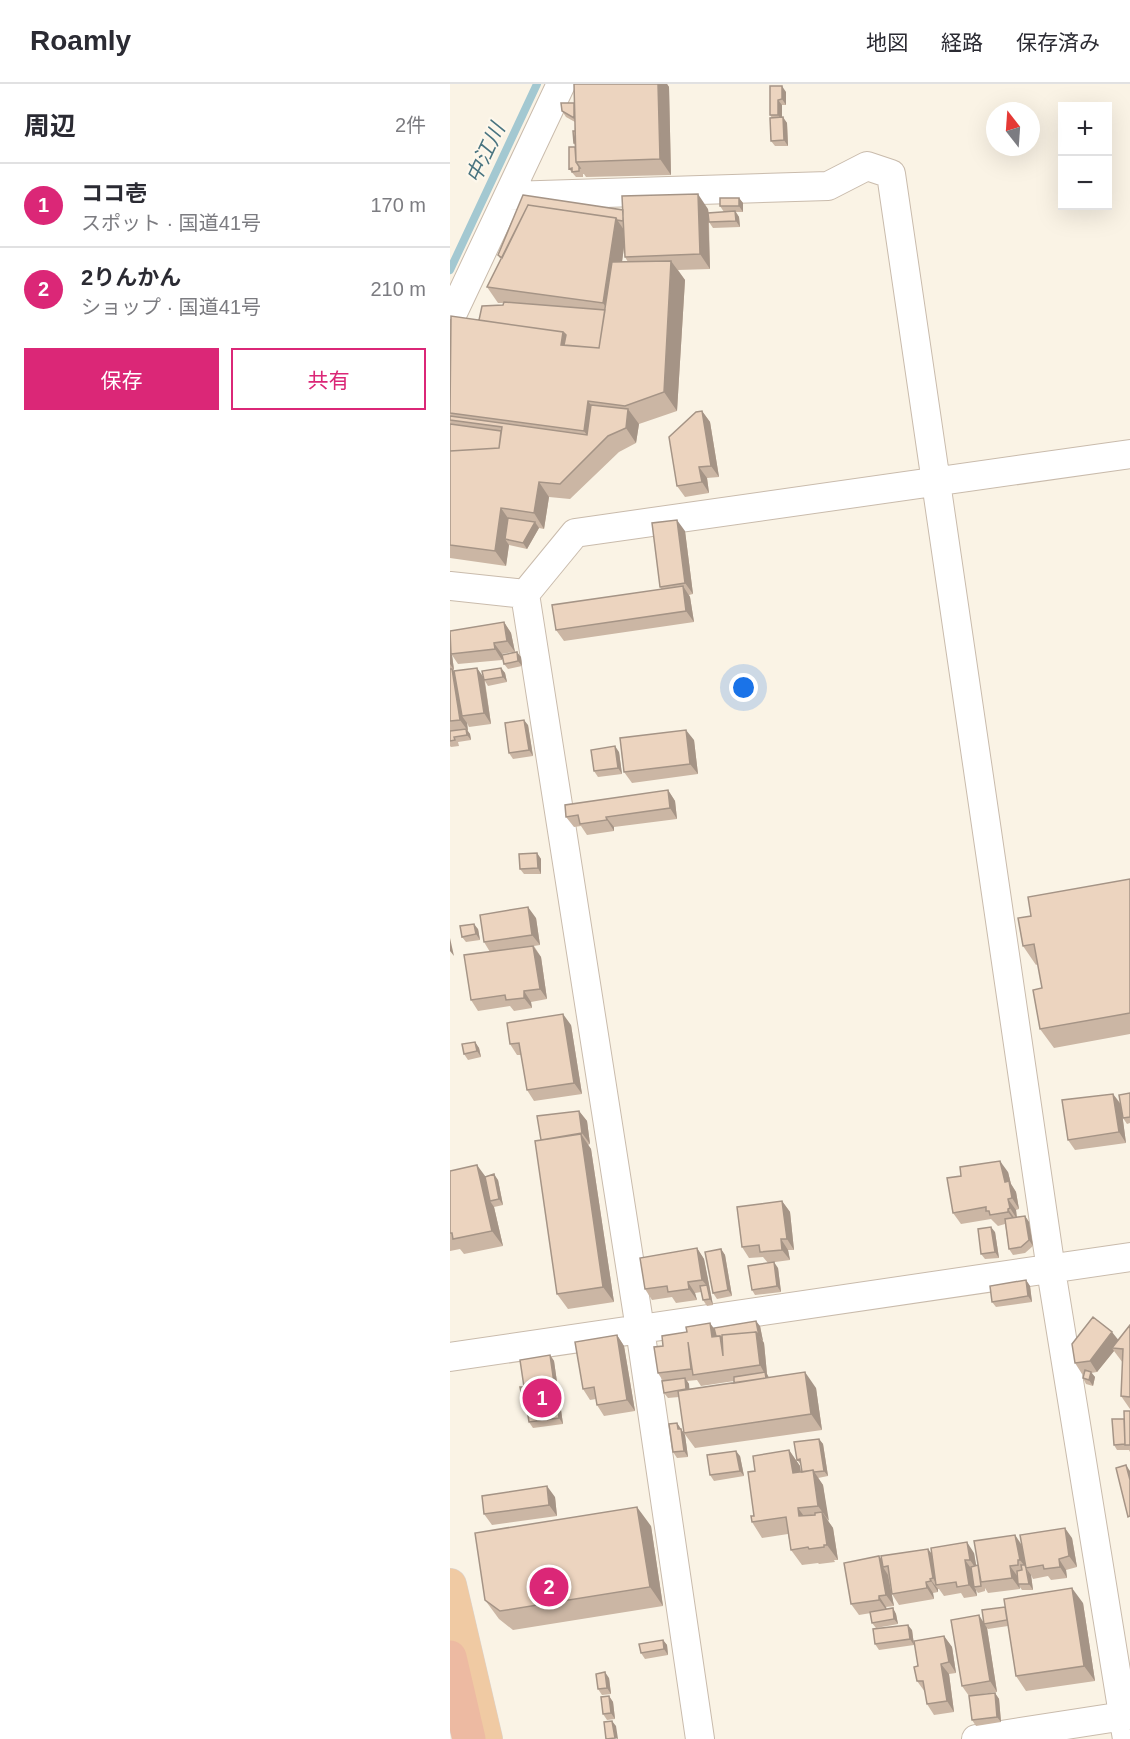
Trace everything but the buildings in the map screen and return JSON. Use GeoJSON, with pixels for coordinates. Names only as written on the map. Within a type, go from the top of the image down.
{"type":"FeatureCollection","features":[{"type":"Feature","properties":{"kind":"highway"},"geometry":{"type":"LineString","coordinates":[[450,1585],[486,1739]]}},
{"type":"Feature","properties":{"kind":"highway"},"geometry":{"type":"LineString","coordinates":[[450,1657],[469,1739]]}},
{"type":"Feature","properties":{"kind":"street"},"geometry":{"type":"LineString","coordinates":[[450,319],[561,84]]}},
{"type":"Feature","properties":{"kind":"street"},"geometry":{"type":"LineString","coordinates":[[509,196],[828,186],[867,166],[891,174],[934,483],[1051,1270],[1127,1723],[976,1739]]}},
{"type":"Feature","properties":{"kind":"street"},"geometry":{"type":"LineString","coordinates":[[700,1739],[640,1329],[525,594],[575,533],[1130,454]]}},
{"type":"Feature","properties":{"kind":"street"},"geometry":{"type":"LineString","coordinates":[[450,586],[525,594]]}},
{"type":"Feature","properties":{"kind":"street"},"geometry":{"type":"LineString","coordinates":[[450,1357],[1130,1257]]}},
{"type":"Feature","properties":{"kind":"waterway","name":"中江川"},"geometry":{"type":"LineString","coordinates":[[450,270],[537,84]]}},
{"type":"Feature","properties":{"kind":"place","name":"ココ壱"},"geometry":{"type":"Point","coordinates":[542,1398]}},
{"type":"Feature","properties":{"kind":"place","name":"2りんかん"},"geometry":{"type":"Point","coordinates":[549,1587]}}]}
